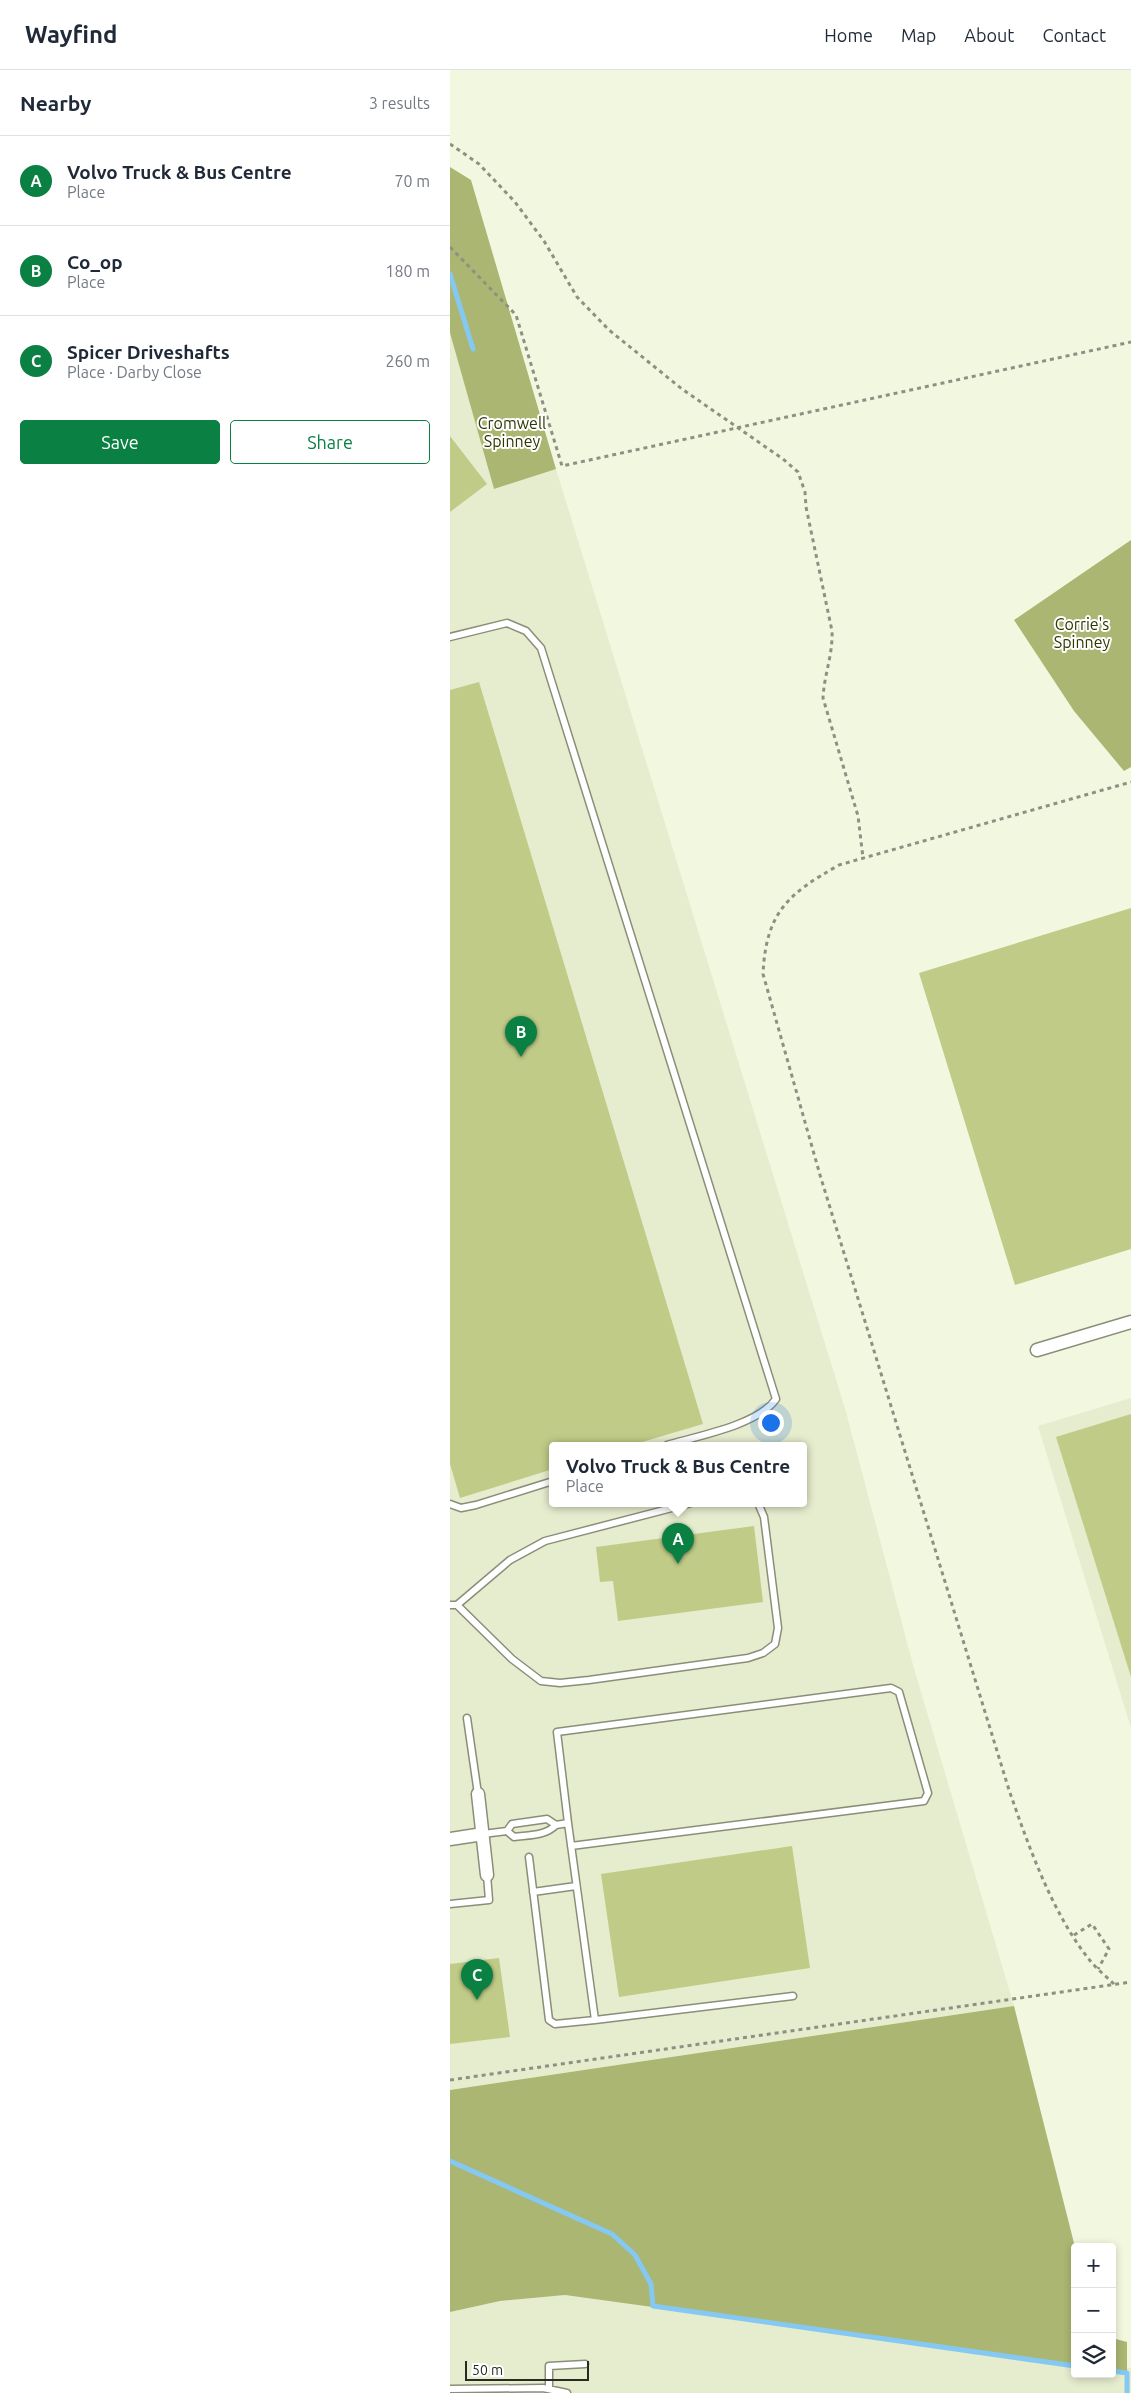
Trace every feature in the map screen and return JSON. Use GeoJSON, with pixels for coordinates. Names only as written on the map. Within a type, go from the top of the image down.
{"type":"FeatureCollection","features":[{"type":"Feature","properties":{"kind":"street"},"geometry":{"type":"LineString","coordinates":[[1037,1350],[1131,1322]]}},
{"type":"Feature","properties":{"kind":"street"},"geometry":{"type":"LineString","coordinates":[[478,1794],[488,1875]]}},
{"type":"Feature","properties":{"kind":"street"},"geometry":{"type":"LineString","coordinates":[[450,1839],[483,1834]]}},
{"type":"Feature","properties":{"kind":"lane"},"geometry":{"type":"LineString","coordinates":[[450,637],[507,623],[526,631],[541,648],[776,1399],[770,1408],[753,1419],[678,1442]]}},
{"type":"Feature","properties":{"kind":"lane"},"geometry":{"type":"LineString","coordinates":[[450,1504],[461,1508],[476,1505],[549,1482]]}},
{"type":"Feature","properties":{"kind":"lane"},"geometry":{"type":"LineString","coordinates":[[676,1507],[545,1541],[510,1560],[453,1605],[512,1659],[541,1681],[560,1683],[589,1680],[748,1658],[763,1653],[775,1644],[778,1628],[764,1517],[760,1507]]}},
{"type":"Feature","properties":{"kind":"lane"},"geometry":{"type":"LineString","coordinates":[[571,1846],[924,1801],[928,1793],[898,1692],[891,1688],[557,1732],[568,1823],[576,1886],[595,2020]]}},
{"type":"Feature","properties":{"kind":"lane"},"geometry":{"type":"LineString","coordinates":[[467,1718],[478,1794]]}},
{"type":"Feature","properties":{"kind":"lane"},"geometry":{"type":"LineString","coordinates":[[483,1834],[507,1831],[512,1824],[547,1819],[556,1825]]}},
{"type":"Feature","properties":{"kind":"lane"},"geometry":{"type":"LineString","coordinates":[[507,1831],[514,1837],[534,1835],[549,1833],[556,1825],[568,1823]]}},
{"type":"Feature","properties":{"kind":"lane"},"geometry":{"type":"LineString","coordinates":[[528,1858],[548,2020],[555,2024],[793,1996]]}},
{"type":"Feature","properties":{"kind":"lane"},"geometry":{"type":"LineString","coordinates":[[450,1904],[489,1900],[488,1875]]}},
{"type":"Feature","properties":{"kind":"lane"},"geometry":{"type":"LineString","coordinates":[[533,1892],[576,1886]]}},
{"type":"Feature","properties":{"kind":"lane"},"geometry":{"type":"LineString","coordinates":[[549,2389],[548,2366],[585,2364]]}},
{"type":"Feature","properties":{"kind":"lane"},"geometry":{"type":"LineString","coordinates":[[450,2389],[549,2389],[568,2393]]}},
{"type":"Feature","properties":{"kind":"path"},"geometry":{"type":"LineString","coordinates":[[450,144],[479,164],[516,202],[544,241],[577,297],[609,330],[682,389],[783,459],[798,472],[805,492],[806,507],[832,631],[833,645],[824,682],[823,698],[858,816],[863,858]]}},
{"type":"Feature","properties":{"kind":"path"},"geometry":{"type":"LineString","coordinates":[[450,247],[516,315],[562,466],[1131,342]]}},
{"type":"Feature","properties":{"kind":"path"},"geometry":{"type":"LineString","coordinates":[[1114,1984],[1098,1969],[1074,1936],[1032,1856],[1009,1790],[820,1175],[763,974],[764,954],[769,935],[777,916],[789,898],[813,880],[839,865],[1131,782]]}},
{"type":"Feature","properties":{"kind":"path"},"geometry":{"type":"LineString","coordinates":[[1074,1936],[1092,1924],[1109,1948],[1098,1969]]}},
{"type":"Feature","properties":{"kind":"path"},"geometry":{"type":"LineString","coordinates":[[450,2080],[1131,1982]]}},
{"type":"Feature","properties":{"kind":"shaded area"},"geometry":{"type":"Polygon","coordinates":[[[450,333],[494,489],[556,469],[846,1412],[913,1665],[1014,2006],[450,2090],[450,333]]]}},
{"type":"Feature","properties":{"kind":"shaded area"},"geometry":{"type":"Polygon","coordinates":[[[1131,1398],[1131,1728],[1038,1426],[1131,1398]]]}},
{"type":"Feature","properties":{"kind":"shaded area"},"geometry":{"type":"Polygon","coordinates":[[[565,2295],[1071,2360],[1071,2378],[1116,2378],[1116,2366],[1131,2368],[1131,2393],[450,2393],[450,2312],[500,2301],[565,2295]]]}},
{"type":"Feature","properties":{"kind":"green space","name":"Cromwell Spinney"},"geometry":{"type":"Polygon","coordinates":[[[450,167],[471,180],[556,469],[494,489],[450,333],[450,167]]]}},
{"type":"Feature","properties":{"kind":"green space","name":"Corrie's Spinney"},"geometry":{"type":"Polygon","coordinates":[[[1131,540],[1131,767],[1124,771],[1074,711],[1014,620],[1131,540]]]}},
{"type":"Feature","properties":{"kind":"green space"},"geometry":{"type":"Polygon","coordinates":[[[1014,2006],[1074,2243],[1071,2243],[1071,2364],[565,2295],[500,2301],[450,2312],[450,2090],[1014,2006]]]}},
{"type":"Feature","properties":{"kind":"green space"},"geometry":{"type":"Polygon","coordinates":[[[1116,2339],[1127,2342],[1127,2373],[1116,2372],[1116,2339]]]}},
{"type":"Feature","properties":{"kind":"building"},"geometry":{"type":"Polygon","coordinates":[[[450,436],[487,484],[450,512],[450,436]]]}},
{"type":"Feature","properties":{"kind":"building"},"geometry":{"type":"Polygon","coordinates":[[[479,682],[703,1424],[642,1442],[549,1442],[549,1470],[460,1498],[450,1464],[450,690],[479,682]]]}},
{"type":"Feature","properties":{"kind":"building"},"geometry":{"type":"Polygon","coordinates":[[[1131,908],[1131,1249],[1015,1285],[919,973],[1131,908]]]}},
{"type":"Feature","properties":{"kind":"building"},"geometry":{"type":"Polygon","coordinates":[[[1131,1414],[1131,1677],[1056,1437],[1131,1414]]]}},
{"type":"Feature","properties":{"kind":"building"},"geometry":{"type":"Polygon","coordinates":[[[754,1526],[763,1602],[618,1621],[613,1581],[600,1582],[596,1547],[754,1526]]]}},
{"type":"Feature","properties":{"kind":"building"},"geometry":{"type":"Polygon","coordinates":[[[792,1846],[810,1968],[619,1997],[601,1874],[792,1846]]]}},
{"type":"Feature","properties":{"kind":"building"},"geometry":{"type":"Polygon","coordinates":[[[499,1958],[510,2037],[450,2044],[450,1964],[499,1958]]]}},
{"type":"Feature","properties":{"kind":"waterway"},"geometry":{"type":"LineString","coordinates":[[450,274],[473,349]]}},
{"type":"Feature","properties":{"kind":"waterway"},"geometry":{"type":"LineString","coordinates":[[450,2161],[612,2234],[635,2255],[651,2284],[653,2306],[1071,2365]]}},
{"type":"Feature","properties":{"kind":"waterway"},"geometry":{"type":"LineString","coordinates":[[1116,2372],[1127,2373],[1127,2393]]}},
{"type":"Feature","properties":{"kind":"place","name":"Co_op"},"geometry":{"type":"Point","coordinates":[521,1057]}},
{"type":"Feature","properties":{"kind":"place","name":"Volvo Truck & Bus Centre"},"geometry":{"type":"Point","coordinates":[678,1564]}},
{"type":"Feature","properties":{"kind":"place","name":"Spicer Driveshafts"},"geometry":{"type":"Point","coordinates":[477,2000]}}]}
